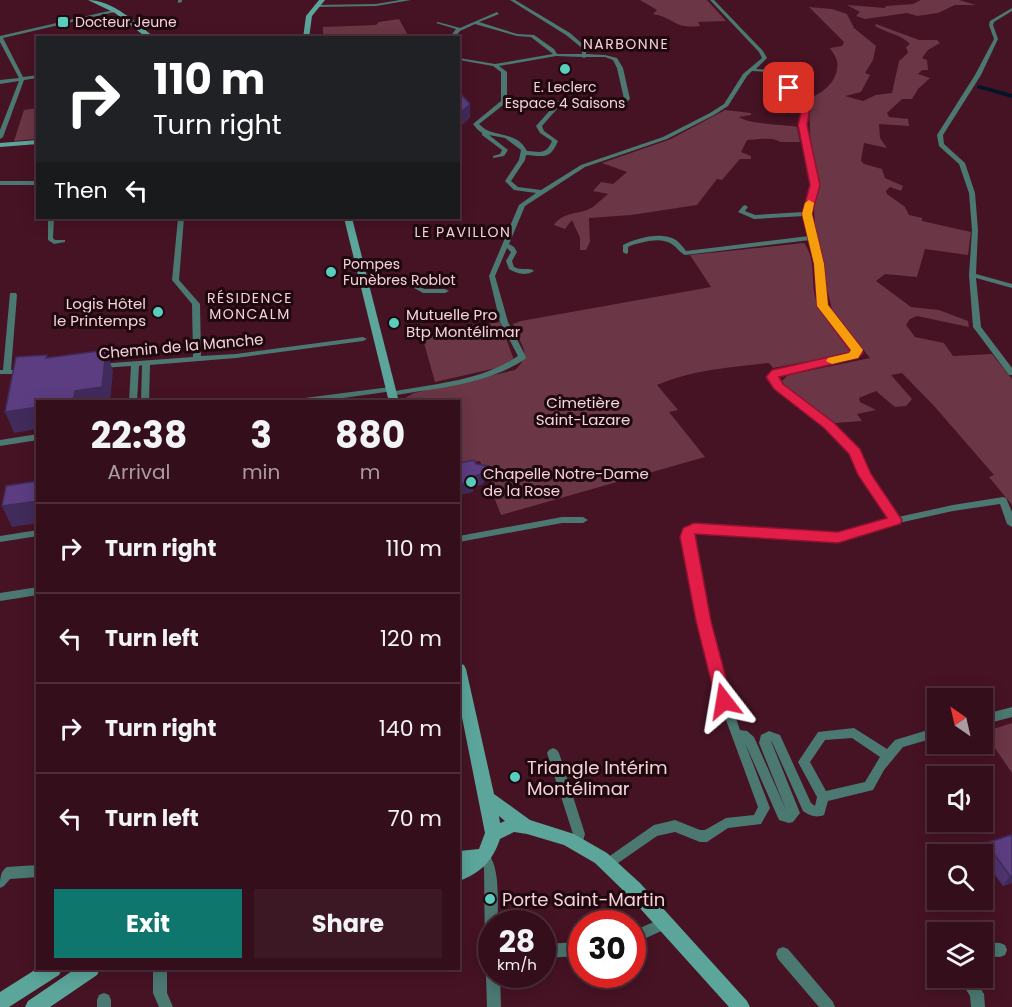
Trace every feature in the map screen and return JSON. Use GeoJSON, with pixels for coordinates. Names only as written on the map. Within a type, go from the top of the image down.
{"type":"FeatureCollection","features":[{"type":"Feature","properties":{"kind":"main road"},"geometry":{"type":"LineString","coordinates":[[91,0],[113,10],[149,36]]}},
{"type":"Feature","properties":{"kind":"main road"},"geometry":{"type":"LineString","coordinates":[[306,36],[309,16],[322,0]]}},
{"type":"Feature","properties":{"kind":"main road"},"geometry":{"type":"LineString","coordinates":[[0,145],[36,142]]}},
{"type":"Feature","properties":{"kind":"main road"},"geometry":{"type":"LineString","coordinates":[[348,219],[392,395]]}},
{"type":"Feature","properties":{"kind":"main road"},"geometry":{"type":"LineString","coordinates":[[460,674],[493,834],[483,856],[470,870],[460,873]]}},
{"type":"Feature","properties":{"kind":"main road"},"geometry":{"type":"LineString","coordinates":[[487,798],[527,827]]}},
{"type":"Feature","properties":{"kind":"main road"},"geometry":{"type":"LineString","coordinates":[[493,834],[513,825],[527,827],[577,844],[608,864],[741,1007]]}},
{"type":"Feature","properties":{"kind":"main road"},"geometry":{"type":"LineString","coordinates":[[460,859],[483,856]]}},
{"type":"Feature","properties":{"kind":"main road"},"geometry":{"type":"LineString","coordinates":[[0,1002],[51,970]]}},
{"type":"Feature","properties":{"kind":"main road"},"geometry":{"type":"LineString","coordinates":[[34,1007],[90,970]]}},
{"type":"Feature","properties":{"kind":"street"},"geometry":{"type":"LineString","coordinates":[[316,6],[376,5],[409,0]]}},
{"type":"Feature","properties":{"kind":"street"},"geometry":{"type":"LineString","coordinates":[[512,0],[568,34],[584,48],[584,57]]}},
{"type":"Feature","properties":{"kind":"street"},"geometry":{"type":"LineString","coordinates":[[712,0],[733,20],[765,58],[772,71],[806,107],[803,125],[815,185],[807,214],[819,264],[823,306],[857,350],[854,356],[776,373],[772,377],[778,386],[828,425],[855,452],[865,475],[895,520]]}},
{"type":"Feature","properties":{"kind":"street"},"geometry":{"type":"LineString","coordinates":[[1012,9],[992,21],[991,25],[996,39],[992,49],[940,135],[941,145],[962,163],[972,193],[975,230],[972,275],[977,327],[1012,374]]}},
{"type":"Feature","properties":{"kind":"street"},"geometry":{"type":"LineString","coordinates":[[0,137],[22,79],[0,37],[113,10]]}},
{"type":"Feature","properties":{"kind":"street"},"geometry":{"type":"LineString","coordinates":[[453,36],[460,29],[497,13]]}},
{"type":"Feature","properties":{"kind":"street"},"geometry":{"type":"LineString","coordinates":[[431,24],[441,22],[460,29]]}},
{"type":"Feature","properties":{"kind":"street"},"geometry":{"type":"LineString","coordinates":[[476,23],[517,36],[532,36],[556,55]]}},
{"type":"Feature","properties":{"kind":"street"},"geometry":{"type":"LineString","coordinates":[[0,57],[10,55]]}},
{"type":"Feature","properties":{"kind":"street"},"geometry":{"type":"LineString","coordinates":[[460,59],[495,65],[556,55],[605,56],[615,59],[620,68],[627,99],[624,103],[581,102]]}},
{"type":"Feature","properties":{"kind":"street"},"geometry":{"type":"LineString","coordinates":[[522,206],[584,166],[665,138],[712,114],[726,105],[745,75],[765,58]]}},
{"type":"Feature","properties":{"kind":"street"},"geometry":{"type":"LineString","coordinates":[[495,65],[504,72],[504,102],[476,124],[505,150],[502,155],[495,157]]}},
{"type":"Feature","properties":{"kind":"street"},"geometry":{"type":"LineString","coordinates":[[751,70],[772,71]]}},
{"type":"Feature","properties":{"kind":"street"},"geometry":{"type":"LineString","coordinates":[[0,82],[36,76]]}},
{"type":"Feature","properties":{"kind":"street"},"geometry":{"type":"LineString","coordinates":[[483,132],[507,137],[525,153],[545,154],[554,146],[555,141],[542,132],[539,126],[561,101]]}},
{"type":"Feature","properties":{"kind":"street"},"geometry":{"type":"LineString","coordinates":[[525,153],[508,181],[516,189],[542,192]]}},
{"type":"Feature","properties":{"kind":"street"},"geometry":{"type":"LineString","coordinates":[[0,183],[36,183]]}},
{"type":"Feature","properties":{"kind":"street"},"geometry":{"type":"LineString","coordinates":[[324,400],[392,395],[505,369],[522,357],[504,322],[492,276],[525,200],[523,191]]}},
{"type":"Feature","properties":{"kind":"street"},"geometry":{"type":"LineString","coordinates":[[745,207],[741,212],[754,217],[807,214]]}},
{"type":"Feature","properties":{"kind":"street"},"geometry":{"type":"LineString","coordinates":[[51,219],[50,239],[54,242],[63,241]]}},
{"type":"Feature","properties":{"kind":"street"},"geometry":{"type":"LineString","coordinates":[[181,219],[175,280],[196,304],[197,358]]}},
{"type":"Feature","properties":{"kind":"street"},"geometry":{"type":"LineString","coordinates":[[626,252],[625,246],[629,244],[655,240],[674,242],[685,253],[813,238]]}},
{"type":"Feature","properties":{"kind":"street"},"geometry":{"type":"LineString","coordinates":[[504,245],[512,248],[514,252],[509,261],[511,268],[519,272],[531,271]]}},
{"type":"Feature","properties":{"kind":"street"},"geometry":{"type":"LineString","coordinates":[[972,275],[1012,286]]}},
{"type":"Feature","properties":{"kind":"street"},"geometry":{"type":"LineString","coordinates":[[364,280],[401,278],[423,291],[445,291]]}},
{"type":"Feature","properties":{"kind":"street"},"geometry":{"type":"LineString","coordinates":[[13,295],[4,372],[37,371]]}},
{"type":"Feature","properties":{"kind":"street","name":"Chemin de la Manche"},"geometry":{"type":"LineString","coordinates":[[94,367],[236,357],[363,339]]}},
{"type":"Feature","properties":{"kind":"street"},"geometry":{"type":"LineString","coordinates":[[144,400],[146,363]]}},
{"type":"Feature","properties":{"kind":"street"},"geometry":{"type":"LineString","coordinates":[[132,400],[135,364]]}},
{"type":"Feature","properties":{"kind":"street"},"geometry":{"type":"LineString","coordinates":[[0,443],[36,437]]}},
{"type":"Feature","properties":{"kind":"street"},"geometry":{"type":"LineString","coordinates":[[608,864],[654,831],[675,826],[700,836],[707,836],[726,823],[757,819],[762,815],[764,808],[724,701],[704,621],[687,537],[688,532],[694,528],[838,537],[895,520],[952,508],[1003,501],[1012,524]]}},
{"type":"Feature","properties":{"kind":"street"},"geometry":{"type":"LineString","coordinates":[[460,539],[562,520],[583,520]]}},
{"type":"Feature","properties":{"kind":"street"},"geometry":{"type":"LineString","coordinates":[[0,539],[36,533]]}},
{"type":"Feature","properties":{"kind":"street"},"geometry":{"type":"LineString","coordinates":[[0,597],[36,591]]}},
{"type":"Feature","properties":{"kind":"street"},"geometry":{"type":"LineString","coordinates":[[993,717],[1012,712]]}},
{"type":"Feature","properties":{"kind":"street"},"geometry":{"type":"LineString","coordinates":[[738,735],[743,734],[750,740],[783,816],[789,818],[794,813],[765,743],[765,738],[769,736],[776,738],[807,807],[813,811],[819,811],[823,797],[804,762],[822,735],[854,734],[888,756]]}},
{"type":"Feature","properties":{"kind":"street"},"geometry":{"type":"LineString","coordinates":[[823,797],[869,786],[898,742],[927,735]]}},
{"type":"Feature","properties":{"kind":"street"},"geometry":{"type":"LineString","coordinates":[[553,753],[579,834],[577,844]]}},
{"type":"Feature","properties":{"kind":"street"},"geometry":{"type":"LineString","coordinates":[[483,856],[490,867],[491,910]]}},
{"type":"Feature","properties":{"kind":"street"},"geometry":{"type":"LineString","coordinates":[[0,882],[7,873],[36,871]]}},
{"type":"Feature","properties":{"kind":"street"},"geometry":{"type":"LineString","coordinates":[[646,932],[665,923]]}},
{"type":"Feature","properties":{"kind":"street"},"geometry":{"type":"LineString","coordinates":[[993,950],[1000,950]]}},
{"type":"Feature","properties":{"kind":"street"},"geometry":{"type":"LineString","coordinates":[[783,954],[828,1007]]}},
{"type":"Feature","properties":{"kind":"street"},"geometry":{"type":"LineString","coordinates":[[160,970],[160,993],[166,1007]]}},
{"type":"Feature","properties":{"kind":"street"},"geometry":{"type":"LineString","coordinates":[[493,988],[494,1007]]}},
{"type":"Feature","properties":{"kind":"street"},"geometry":{"type":"LineString","coordinates":[[973,988],[977,994],[978,1007]]}},
{"type":"Feature","properties":{"kind":"green space"},"geometry":{"type":"Polygon","coordinates":[[[640,0],[707,0],[726,21],[698,22],[700,26],[691,27],[679,25],[653,14],[657,10],[640,0]]]}},
{"type":"Feature","properties":{"kind":"green space"},"geometry":{"type":"Polygon","coordinates":[[[921,0],[959,0],[976,5],[955,5],[938,13],[917,16],[907,13],[865,19],[856,16],[860,12],[847,5],[885,8],[886,6],[913,4],[921,0]]]}},
{"type":"Feature","properties":{"kind":"green space"},"geometry":{"type":"Polygon","coordinates":[[[809,7],[832,9],[847,14],[854,28],[876,46],[873,60],[865,73],[870,75],[861,92],[845,96],[863,101],[876,95],[892,93],[899,61],[908,53],[906,47],[910,44],[875,26],[876,24],[919,40],[937,40],[940,43],[928,50],[922,58],[927,60],[928,70],[922,70],[918,74],[930,78],[918,89],[912,99],[902,99],[887,113],[889,117],[908,119],[909,126],[879,124],[880,138],[887,148],[864,143],[861,161],[882,169],[885,178],[903,186],[901,191],[890,187],[886,191],[905,207],[909,215],[922,218],[922,221],[971,232],[968,255],[925,249],[917,277],[885,274],[876,281],[911,307],[939,310],[968,321],[969,327],[917,316],[910,319],[906,325],[915,337],[944,343],[953,356],[992,354],[1012,379],[1012,505],[989,477],[994,475],[902,373],[891,375],[912,399],[906,406],[895,407],[876,391],[859,398],[860,402],[876,410],[857,414],[862,421],[835,423],[785,386],[782,381],[788,375],[870,358],[833,313],[815,228],[814,208],[820,184],[811,154],[809,105],[806,99],[824,90],[833,80],[837,61],[830,48],[842,46],[844,42],[809,7]]]}},
{"type":"Feature","properties":{"kind":"green space"},"geometry":{"type":"Polygon","coordinates":[[[399,19],[408,36],[323,36],[323,27],[376,25],[379,22],[399,19]]]}},
{"type":"Feature","properties":{"kind":"green space"},"geometry":{"type":"Polygon","coordinates":[[[36,108],[36,139],[14,141],[24,110],[36,108]]]}},
{"type":"Feature","properties":{"kind":"green space"},"geometry":{"type":"Polygon","coordinates":[[[725,110],[751,113],[751,115],[739,117],[751,122],[797,127],[800,142],[780,142],[769,139],[747,140],[741,152],[751,156],[751,159],[740,159],[722,180],[717,179],[697,205],[631,215],[589,218],[590,242],[586,250],[580,250],[580,238],[572,220],[565,229],[554,225],[562,217],[593,207],[608,194],[593,191],[601,182],[613,184],[627,172],[602,163],[671,139],[725,110]]]}},
{"type":"Feature","properties":{"kind":"green space","name":"Cimetière Saint-Lazare"},"geometry":{"type":"Polygon","coordinates":[[[804,243],[810,256],[818,305],[843,339],[850,353],[773,368],[769,363],[712,370],[657,385],[678,410],[669,412],[705,457],[501,515],[480,461],[460,464],[460,400],[406,400],[405,398],[414,393],[515,370],[524,359],[523,348],[513,324],[521,321],[711,287],[690,255],[804,243]]]}},
{"type":"Feature","properties":{"kind":"green space"},"geometry":{"type":"Polygon","coordinates":[[[500,322],[514,360],[501,367],[435,382],[421,332],[500,322]]]}},
{"type":"Feature","properties":{"kind":"green space"},"geometry":{"type":"Polygon","coordinates":[[[1012,723],[1012,773],[993,745],[993,729],[1012,723]]]}},
{"type":"Feature","properties":{"kind":"building"},"geometry":{"type":"Polygon","coordinates":[[[460,93],[470,104],[460,113],[460,93]]]}},
{"type":"Feature","properties":{"kind":"building"},"geometry":{"type":"Polygon","coordinates":[[[106,350],[102,387],[75,391],[73,400],[36,400],[36,407],[5,412],[16,357],[47,355],[46,358],[106,350]]]}},
{"type":"Feature","properties":{"kind":"building"},"geometry":{"type":"Polygon","coordinates":[[[474,460],[476,464],[489,466],[482,474],[471,477],[472,482],[460,484],[460,463],[474,460]]]}},
{"type":"Feature","properties":{"kind":"building"},"geometry":{"type":"Polygon","coordinates":[[[36,481],[36,501],[2,506],[6,486],[36,481]]]}},
{"type":"Feature","properties":{"kind":"building"},"geometry":{"type":"Polygon","coordinates":[[[1011,835],[1012,876],[993,853],[993,844],[986,843],[1011,835]]]}},
{"type":"Feature","properties":{"kind":"waterway"},"geometry":{"type":"LineString","coordinates":[[979,87],[1012,96]]}},
{"type":"Feature","properties":{"kind":"slow traffic"},"geometry":{"type":"LineString","coordinates":[[809,203],[807,214],[819,264],[823,306],[857,350],[854,356],[832,361]]}},
{"type":"Feature","properties":{"kind":"place","name":"Docteur Jeune"},"geometry":{"type":"Point","coordinates":[63,22]}},
{"type":"Feature","properties":{"kind":"place","name":"E. Leclerc Espace 4 Saisons"},"geometry":{"type":"Point","coordinates":[565,69]}},
{"type":"Feature","properties":{"kind":"place","name":"Pompes Funèbres Roblot"},"geometry":{"type":"Point","coordinates":[331,272]}},
{"type":"Feature","properties":{"kind":"place","name":"Logis Hôtel le Printemps"},"geometry":{"type":"Point","coordinates":[158,312]}},
{"type":"Feature","properties":{"kind":"place","name":"Mutuelle Pro Btp Montélimar"},"geometry":{"type":"Point","coordinates":[394,323]}},
{"type":"Feature","properties":{"kind":"place","name":"Chapelle Notre-Dame de la Rose"},"geometry":{"type":"Point","coordinates":[471,482]}},
{"type":"Feature","properties":{"kind":"place","name":"Triangle Intérim Montélimar"},"geometry":{"type":"Point","coordinates":[515,777]}},
{"type":"Feature","properties":{"kind":"place","name":"Porte Saint-Martin"},"geometry":{"type":"Point","coordinates":[490,899]}},
{"type":"Feature","properties":{"kind":"district","name":"NARBONNE"},"geometry":{"type":"Point","coordinates":[626,44]}},
{"type":"Feature","properties":{"kind":"district","name":"LE PAVILLON"},"geometry":{"type":"Point","coordinates":[463,232]}},
{"type":"Feature","properties":{"kind":"district","name":"RÉSIDENCE MONCALM"},"geometry":{"type":"Point","coordinates":[250,306]}},
{"type":"Feature","properties":{"kind":"route"},"geometry":{"type":"LineString","coordinates":[[724,701],[704,621],[687,537],[688,532],[694,528],[838,537],[895,520],[865,475],[855,452],[828,425],[778,386],[772,377],[776,373],[854,356],[857,353],[823,306],[819,264],[807,214],[815,185],[803,125],[806,107],[789,88]]}}]}
